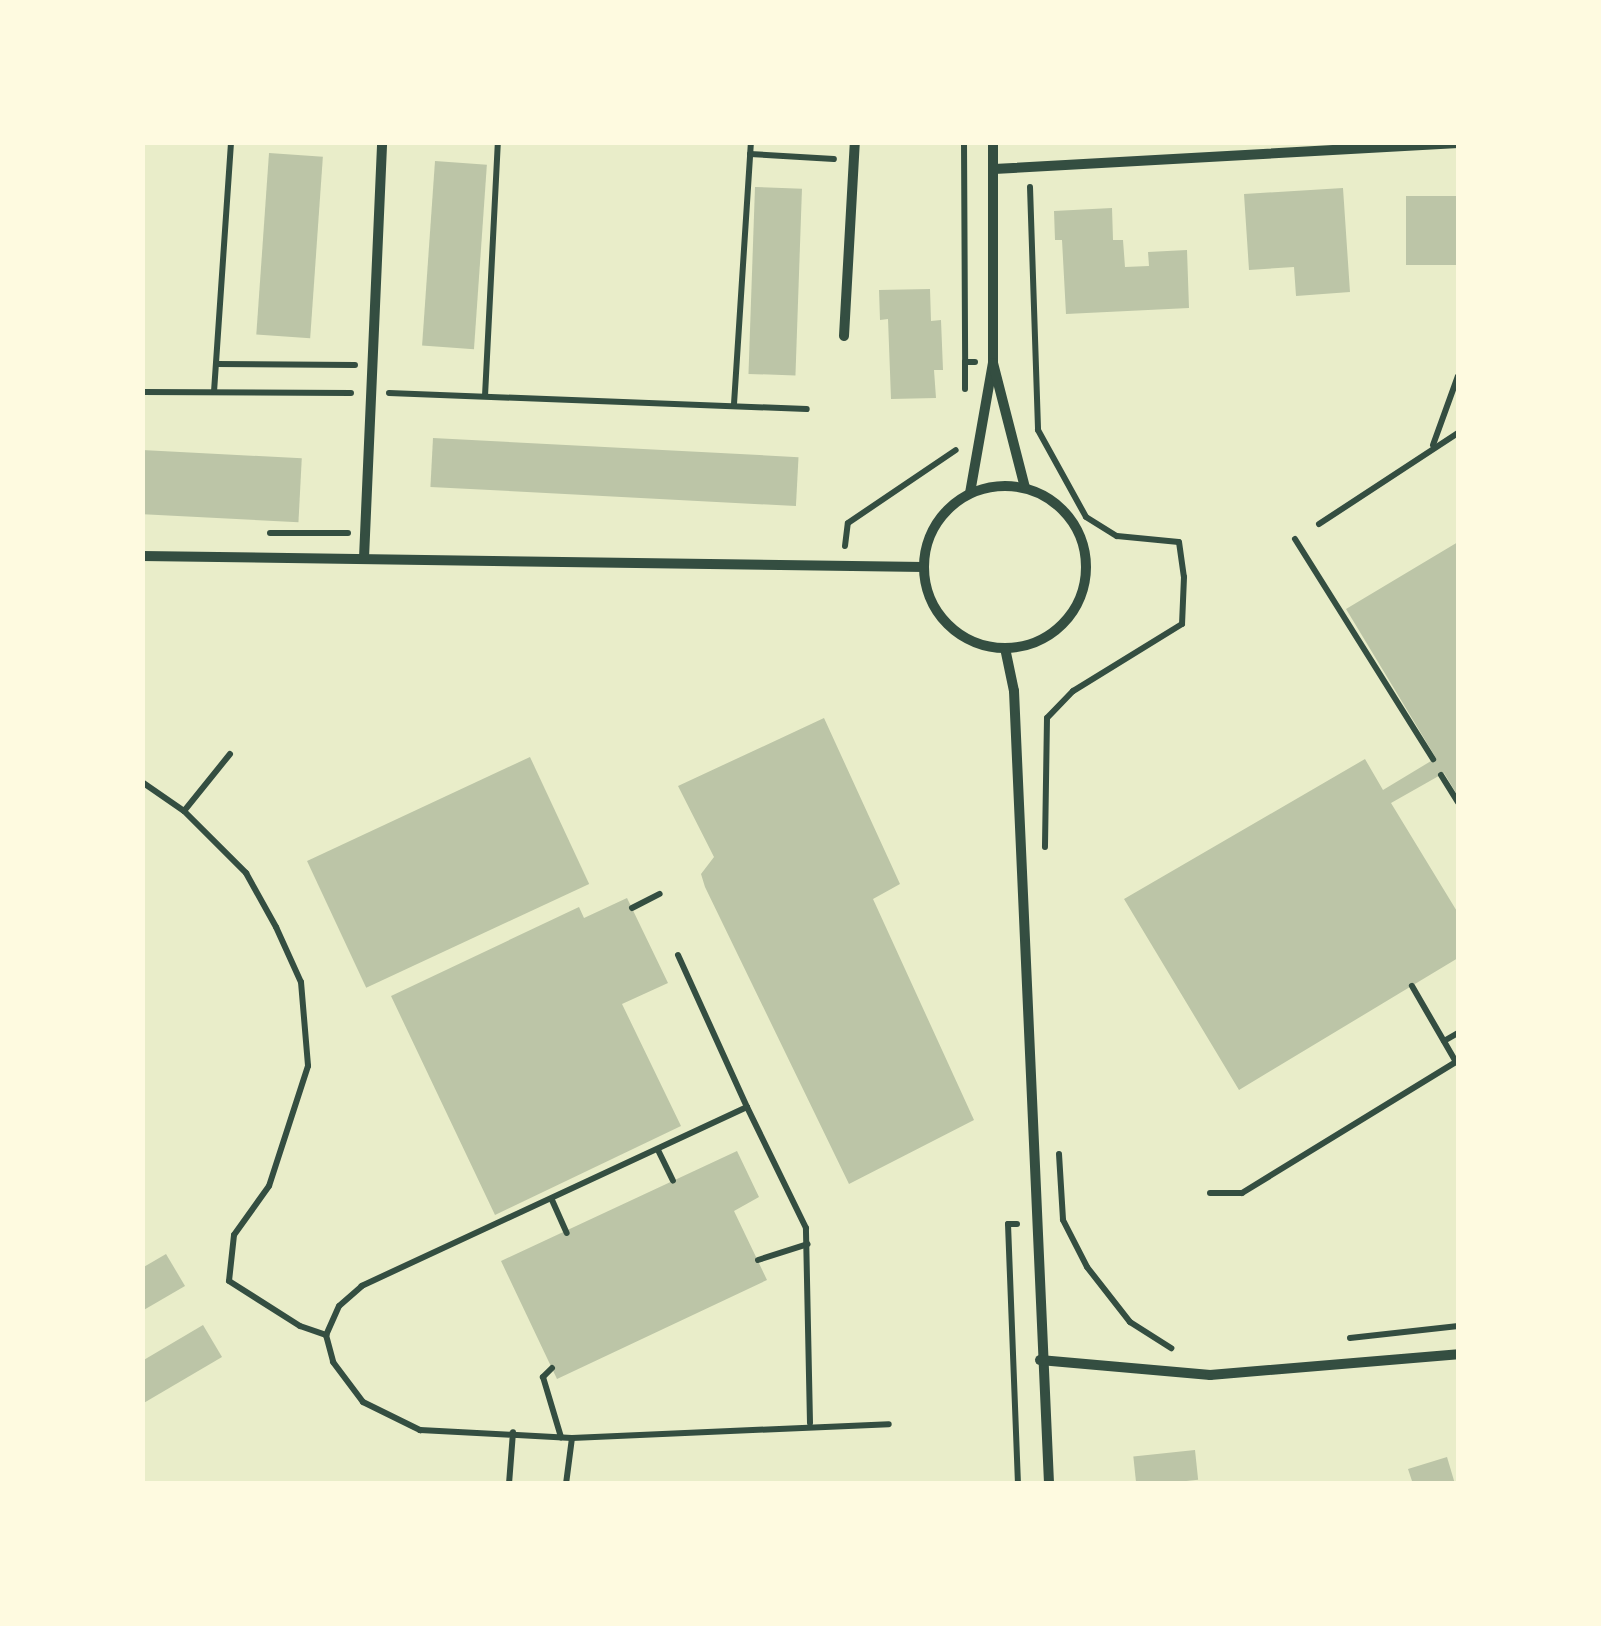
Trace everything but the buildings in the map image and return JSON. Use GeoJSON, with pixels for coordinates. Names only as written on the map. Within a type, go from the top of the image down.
{"type":"FeatureCollection","features":[{"type":"Feature","properties":{"kind":"street"},"geometry":{"type":"LineString","coordinates":[[364,558],[382,142]]}},
{"type":"Feature","properties":{"kind":"street"},"geometry":{"type":"LineString","coordinates":[[844,336],[854,142]]}},
{"type":"Feature","properties":{"kind":"street"},"geometry":{"type":"LineString","coordinates":[[970,493],[1025,488],[1066,513],[1082,542],[1086,570],[1080,598],[1062,625],[1035,642],[1005,648],[954,630],[933,604],[924,567],[932,531],[970,493],[993,363],[994,142]]}},
{"type":"Feature","properties":{"kind":"street"},"geometry":{"type":"LineString","coordinates":[[994,170],[1458,143]]}},
{"type":"Feature","properties":{"kind":"street"},"geometry":{"type":"LineString","coordinates":[[993,363],[1025,488]]}},
{"type":"Feature","properties":{"kind":"street"},"geometry":{"type":"LineString","coordinates":[[142,556],[924,567]]}},
{"type":"Feature","properties":{"kind":"street"},"geometry":{"type":"LineString","coordinates":[[1005,648],[1014,691],[1039,1222],[1040,1360],[1049,1484]]}},
{"type":"Feature","properties":{"kind":"street"},"geometry":{"type":"LineString","coordinates":[[1040,1360],[1210,1375],[1458,1354]]}},
{"type":"Feature","properties":{"kind":"lane"},"geometry":{"type":"LineString","coordinates":[[1433,446],[1458,376]]}},
{"type":"Feature","properties":{"kind":"lane"},"geometry":{"type":"LineString","coordinates":[[1320,524],[1458,433]]}},
{"type":"Feature","properties":{"kind":"path"},"geometry":{"type":"LineString","coordinates":[[214,392],[231,142]]}},
{"type":"Feature","properties":{"kind":"path"},"geometry":{"type":"LineString","coordinates":[[485,396],[498,142]]}},
{"type":"Feature","properties":{"kind":"path"},"geometry":{"type":"LineString","coordinates":[[734,404],[751,142]]}},
{"type":"Feature","properties":{"kind":"path"},"geometry":{"type":"LineString","coordinates":[[964,142],[964,396]]}},
{"type":"Feature","properties":{"kind":"path"},"geometry":{"type":"LineString","coordinates":[[750,154],[854,160]]}},
{"type":"Feature","properties":{"kind":"path"},"geometry":{"type":"LineString","coordinates":[[1029,167],[1038,430],[1086,517],[1117,536],[1179,542],[1184,577],[1182,624],[1074,691],[1047,718],[1045,854]]}},
{"type":"Feature","properties":{"kind":"path"},"geometry":{"type":"LineString","coordinates":[[965,362],[993,363]]}},
{"type":"Feature","properties":{"kind":"path"},"geometry":{"type":"LineString","coordinates":[[216,364],[372,365]]}},
{"type":"Feature","properties":{"kind":"path"},"geometry":{"type":"LineString","coordinates":[[142,392],[370,392],[807,410]]}},
{"type":"Feature","properties":{"kind":"path"},"geometry":{"type":"LineString","coordinates":[[834,546],[848,546],[848,523],[954,455],[959,442]]}},
{"type":"Feature","properties":{"kind":"path"},"geometry":{"type":"LineString","coordinates":[[253,533],[363,534]]}},
{"type":"Feature","properties":{"kind":"path"},"geometry":{"type":"LineString","coordinates":[[1295,539],[1432,759]]}},
{"type":"Feature","properties":{"kind":"path"},"geometry":{"type":"LineString","coordinates":[[184,811],[230,754]]}},
{"type":"Feature","properties":{"kind":"path"},"geometry":{"type":"LineString","coordinates":[[1442,774],[1458,802]]}},
{"type":"Feature","properties":{"kind":"path"},"geometry":{"type":"LineString","coordinates":[[142,782],[184,811],[246,874],[301,982],[308,1066],[269,1186],[234,1235],[229,1280],[300,1326],[326,1334]]}},
{"type":"Feature","properties":{"kind":"path"},"geometry":{"type":"LineString","coordinates":[[632,908],[660,894]]}},
{"type":"Feature","properties":{"kind":"path"},"geometry":{"type":"LineString","coordinates":[[678,954],[808,1244],[810,1423]]}},
{"type":"Feature","properties":{"kind":"path"},"geometry":{"type":"LineString","coordinates":[[1210,1193],[1242,1194],[1456,1062],[1412,986]]}},
{"type":"Feature","properties":{"kind":"path"},"geometry":{"type":"LineString","coordinates":[[1444,1041],[1458,1033]]}},
{"type":"Feature","properties":{"kind":"path"},"geometry":{"type":"LineString","coordinates":[[746,1108],[362,1286],[339,1306],[326,1334],[347,1386],[390,1418],[420,1430],[572,1438],[810,1423],[889,1424]]}},
{"type":"Feature","properties":{"kind":"path"},"geometry":{"type":"LineString","coordinates":[[1058,1145],[1063,1220],[1104,1293],[1130,1322],[1178,1352]]}},
{"type":"Feature","properties":{"kind":"path"},"geometry":{"type":"LineString","coordinates":[[658,1150],[673,1181]]}},
{"type":"Feature","properties":{"kind":"path"},"geometry":{"type":"LineString","coordinates":[[552,1200],[567,1232]]}},
{"type":"Feature","properties":{"kind":"path"},"geometry":{"type":"LineString","coordinates":[[1018,1484],[1008,1224],[1039,1222]]}},
{"type":"Feature","properties":{"kind":"path"},"geometry":{"type":"LineString","coordinates":[[758,1260],[808,1244]]}},
{"type":"Feature","properties":{"kind":"path"},"geometry":{"type":"LineString","coordinates":[[1343,1339],[1458,1326]]}},
{"type":"Feature","properties":{"kind":"path"},"geometry":{"type":"LineString","coordinates":[[552,1368],[544,1377],[561,1438]]}},
{"type":"Feature","properties":{"kind":"path"},"geometry":{"type":"LineString","coordinates":[[509,1484],[513,1432]]}},
{"type":"Feature","properties":{"kind":"path"},"geometry":{"type":"LineString","coordinates":[[566,1484],[572,1438]]}}]}
